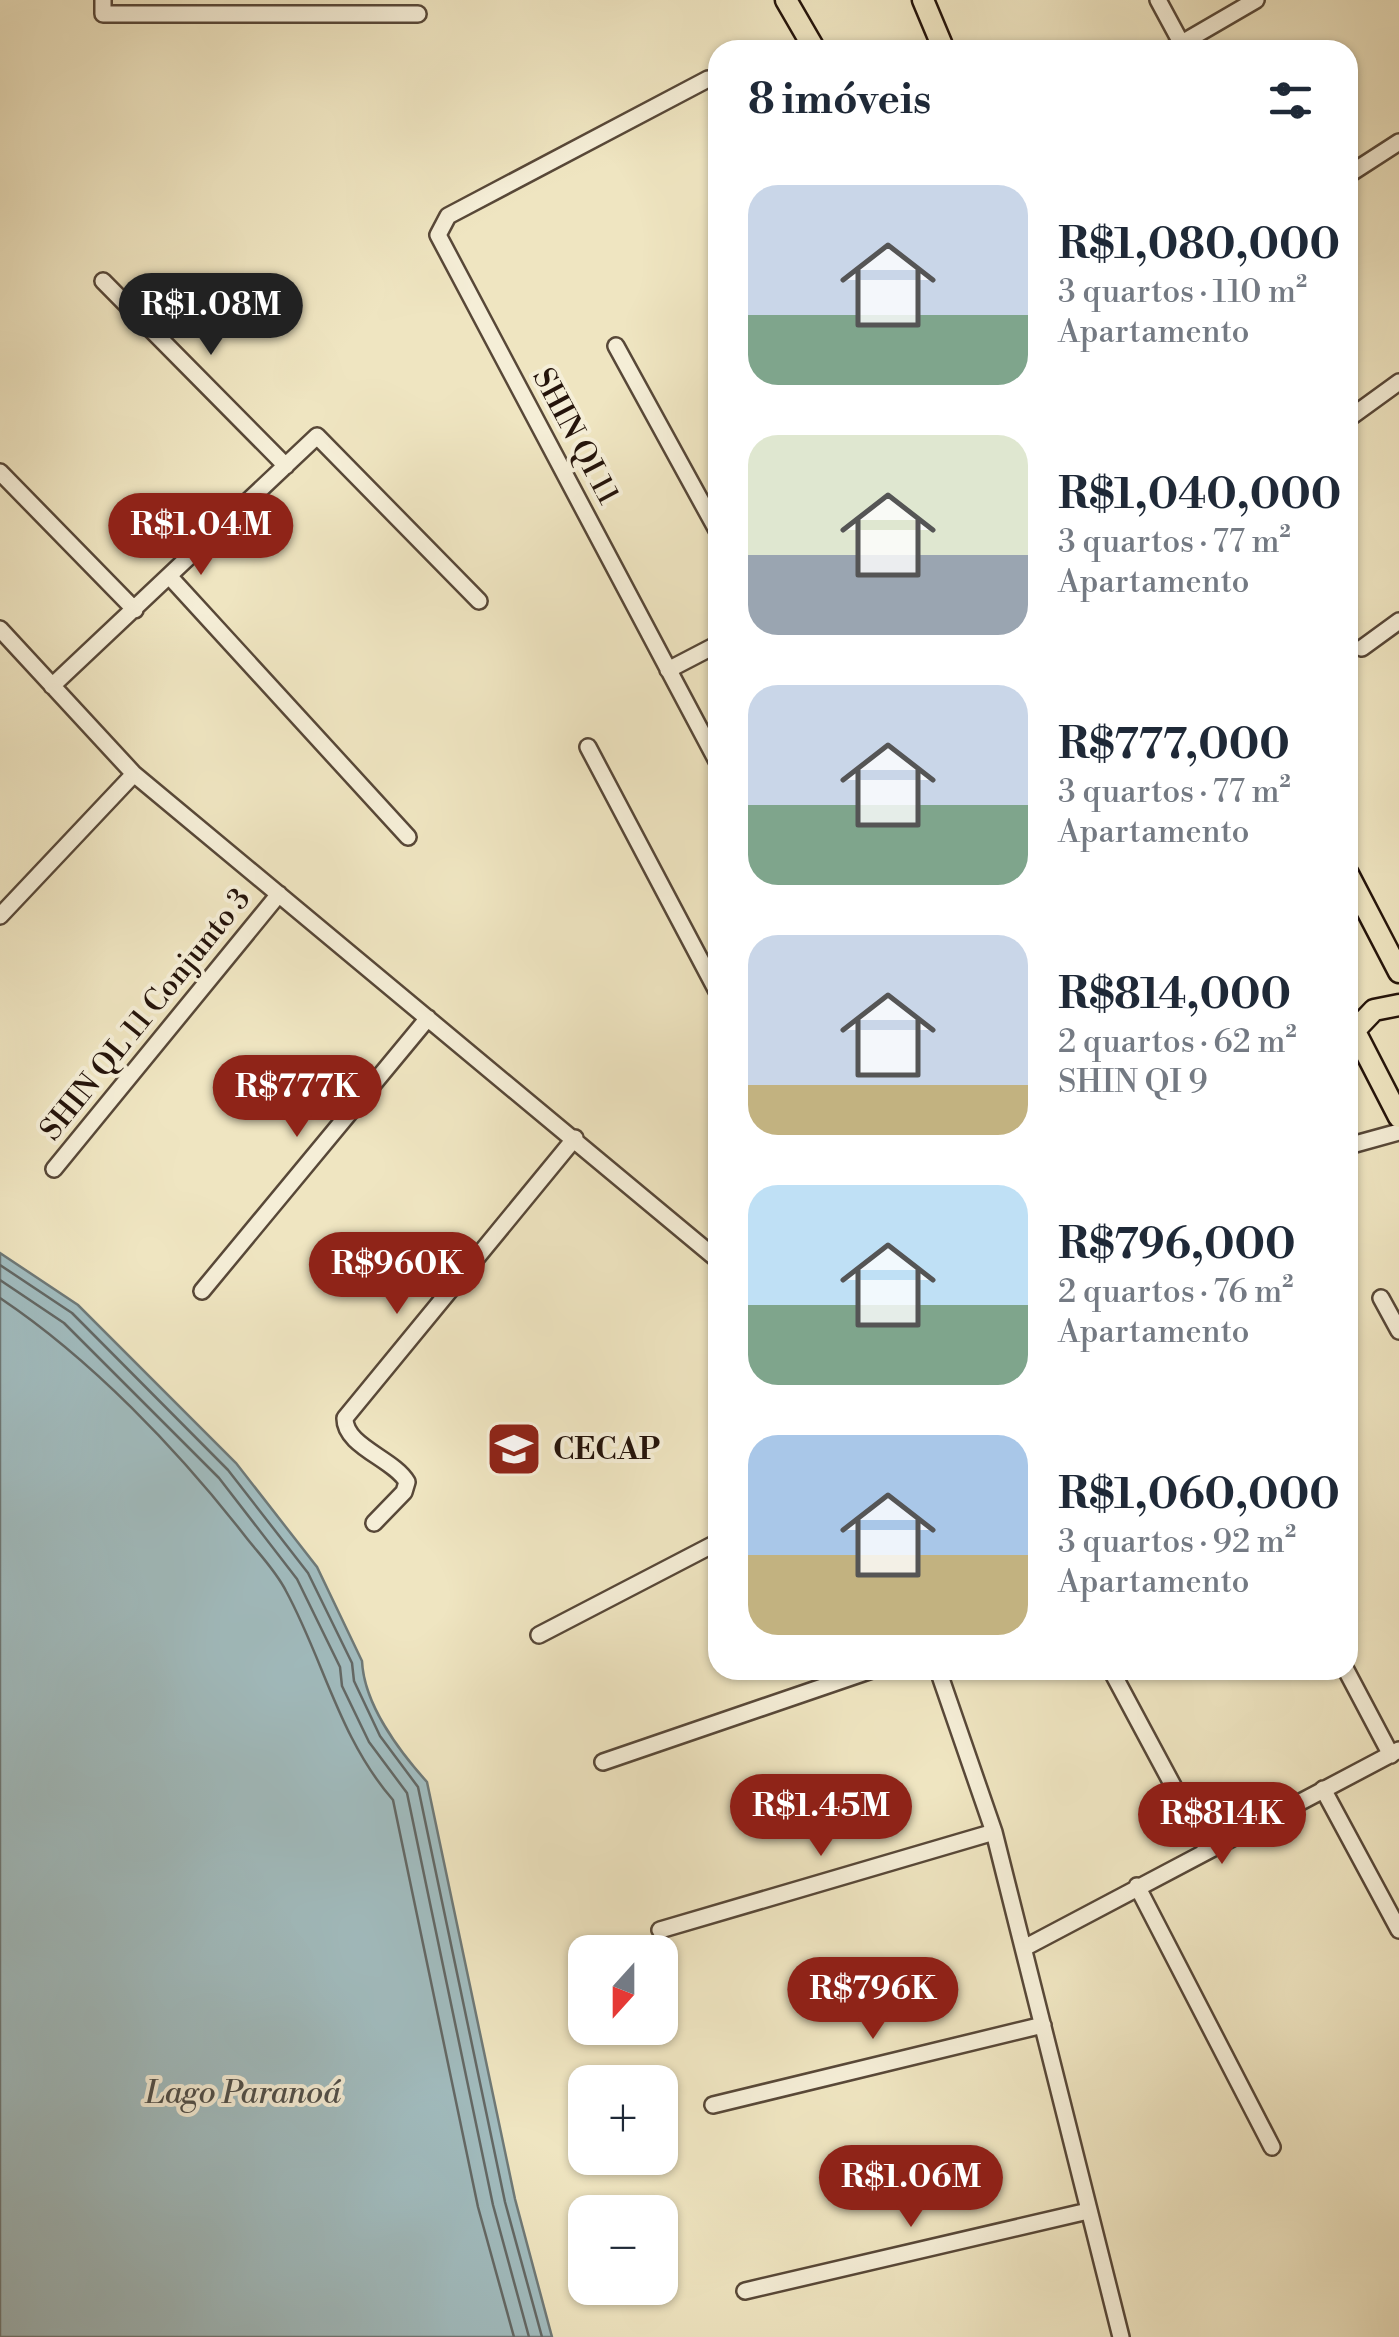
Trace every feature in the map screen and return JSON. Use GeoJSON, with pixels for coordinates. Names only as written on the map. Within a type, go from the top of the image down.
{"type":"FeatureCollection","features":[{"type":"Feature","properties":{"kind":"main road"},"geometry":{"type":"LineString","coordinates":[[786,0],[809,40]]}},
{"type":"Feature","properties":{"kind":"main road"},"geometry":{"type":"LineString","coordinates":[[923,0],[940,40]]}},
{"type":"Feature","properties":{"kind":"main road"},"geometry":{"type":"LineString","coordinates":[[1358,893],[1399,972]]}},
{"type":"Feature","properties":{"kind":"main road"},"geometry":{"type":"LineString","coordinates":[[1358,1020],[1374,1010],[1399,1005]]}},
{"type":"Feature","properties":{"kind":"main road"},"geometry":{"type":"LineString","coordinates":[[1358,1038],[1399,1117]]}},
{"type":"Feature","properties":{"kind":"street"},"geometry":{"type":"LineString","coordinates":[[1158,0],[1176,40]]}},
{"type":"Feature","properties":{"kind":"street"},"geometry":{"type":"LineString","coordinates":[[1192,40],[1256,0]]}},
{"type":"Feature","properties":{"kind":"street"},"geometry":{"type":"LineString","coordinates":[[103,7],[418,14]]}},
{"type":"Feature","properties":{"kind":"street","name":"SHIN QI 11"},"geometry":{"type":"LineString","coordinates":[[708,79],[448,216],[439,227],[441,242],[708,744]]}},
{"type":"Feature","properties":{"kind":"street"},"geometry":{"type":"LineString","coordinates":[[1358,170],[1396,152]]}},
{"type":"Feature","properties":{"kind":"street"},"geometry":{"type":"LineString","coordinates":[[103,281],[286,466]]}},
{"type":"Feature","properties":{"kind":"street"},"geometry":{"type":"LineString","coordinates":[[616,346],[708,514]]}},
{"type":"Feature","properties":{"kind":"street"},"geometry":{"type":"LineString","coordinates":[[1358,412],[1399,382]]}},
{"type":"Feature","properties":{"kind":"street"},"geometry":{"type":"LineString","coordinates":[[52,686],[317,436],[479,601]]}},
{"type":"Feature","properties":{"kind":"street"},"geometry":{"type":"LineString","coordinates":[[0,472],[135,610]]}},
{"type":"Feature","properties":{"kind":"street"},"geometry":{"type":"LineString","coordinates":[[170,577],[408,837]]}},
{"type":"Feature","properties":{"kind":"street"},"geometry":{"type":"LineString","coordinates":[[1362,648],[1399,621]]}},
{"type":"Feature","properties":{"kind":"street"},"geometry":{"type":"LineString","coordinates":[[2,635],[134,774],[708,1251]]}},
{"type":"Feature","properties":{"kind":"street"},"geometry":{"type":"LineString","coordinates":[[668,670],[708,649]]}},
{"type":"Feature","properties":{"kind":"street"},"geometry":{"type":"LineString","coordinates":[[588,747],[708,960]]}},
{"type":"Feature","properties":{"kind":"street"},"geometry":{"type":"LineString","coordinates":[[0,916],[134,774]]}},
{"type":"Feature","properties":{"kind":"street","name":"SHIN QL 11 Conjunto 3"},"geometry":{"type":"LineString","coordinates":[[54,1169],[278,894]]}},
{"type":"Feature","properties":{"kind":"street"},"geometry":{"type":"LineString","coordinates":[[202,1292],[428,1018]]}},
{"type":"Feature","properties":{"kind":"street"},"geometry":{"type":"LineString","coordinates":[[1358,1143],[1399,1132]]}},
{"type":"Feature","properties":{"kind":"street"},"geometry":{"type":"LineString","coordinates":[[374,1523],[404,1492],[406,1482],[395,1468],[351,1434],[344,1426],[345,1418],[575,1138]]}},
{"type":"Feature","properties":{"kind":"street"},"geometry":{"type":"LineString","coordinates":[[1381,1298],[1399,1332]]}},
{"type":"Feature","properties":{"kind":"street"},"geometry":{"type":"LineString","coordinates":[[539,1636],[708,1547]]}},
{"type":"Feature","properties":{"kind":"street"},"geometry":{"type":"LineString","coordinates":[[603,1762],[843,1680]]}},
{"type":"Feature","properties":{"kind":"street"},"geometry":{"type":"LineString","coordinates":[[941,1680],[994,1832],[1026,1947],[1120,2337]]}},
{"type":"Feature","properties":{"kind":"street"},"geometry":{"type":"LineString","coordinates":[[1115,1680],[1207,1849]]}},
{"type":"Feature","properties":{"kind":"street"},"geometry":{"type":"LineString","coordinates":[[1026,1947],[1395,1752],[1352,1680]]}},
{"type":"Feature","properties":{"kind":"street"},"geometry":{"type":"LineString","coordinates":[[1324,1788],[1399,1930]]}},
{"type":"Feature","properties":{"kind":"street"},"geometry":{"type":"LineString","coordinates":[[660,1930],[994,1832]]}},
{"type":"Feature","properties":{"kind":"street"},"geometry":{"type":"LineString","coordinates":[[1137,1886],[1272,2147]]}},
{"type":"Feature","properties":{"kind":"street"},"geometry":{"type":"LineString","coordinates":[[713,2105],[1044,2025]]}},
{"type":"Feature","properties":{"kind":"street"},"geometry":{"type":"LineString","coordinates":[[745,2291],[1088,2212]]}},
{"type":"Feature","properties":{"kind":"water","name":"Lago Paranoá"},"geometry":{"type":"Polygon","coordinates":[[[0,1253],[78,1305],[236,1463],[317,1567],[362,1661],[376,1710],[427,1782],[515,2199],[552,2337],[0,2337],[0,1253]]]}},
{"type":"Feature","properties":{"kind":"place","name":"CECAP"},"geometry":{"type":"Point","coordinates":[514,1449]}}]}
